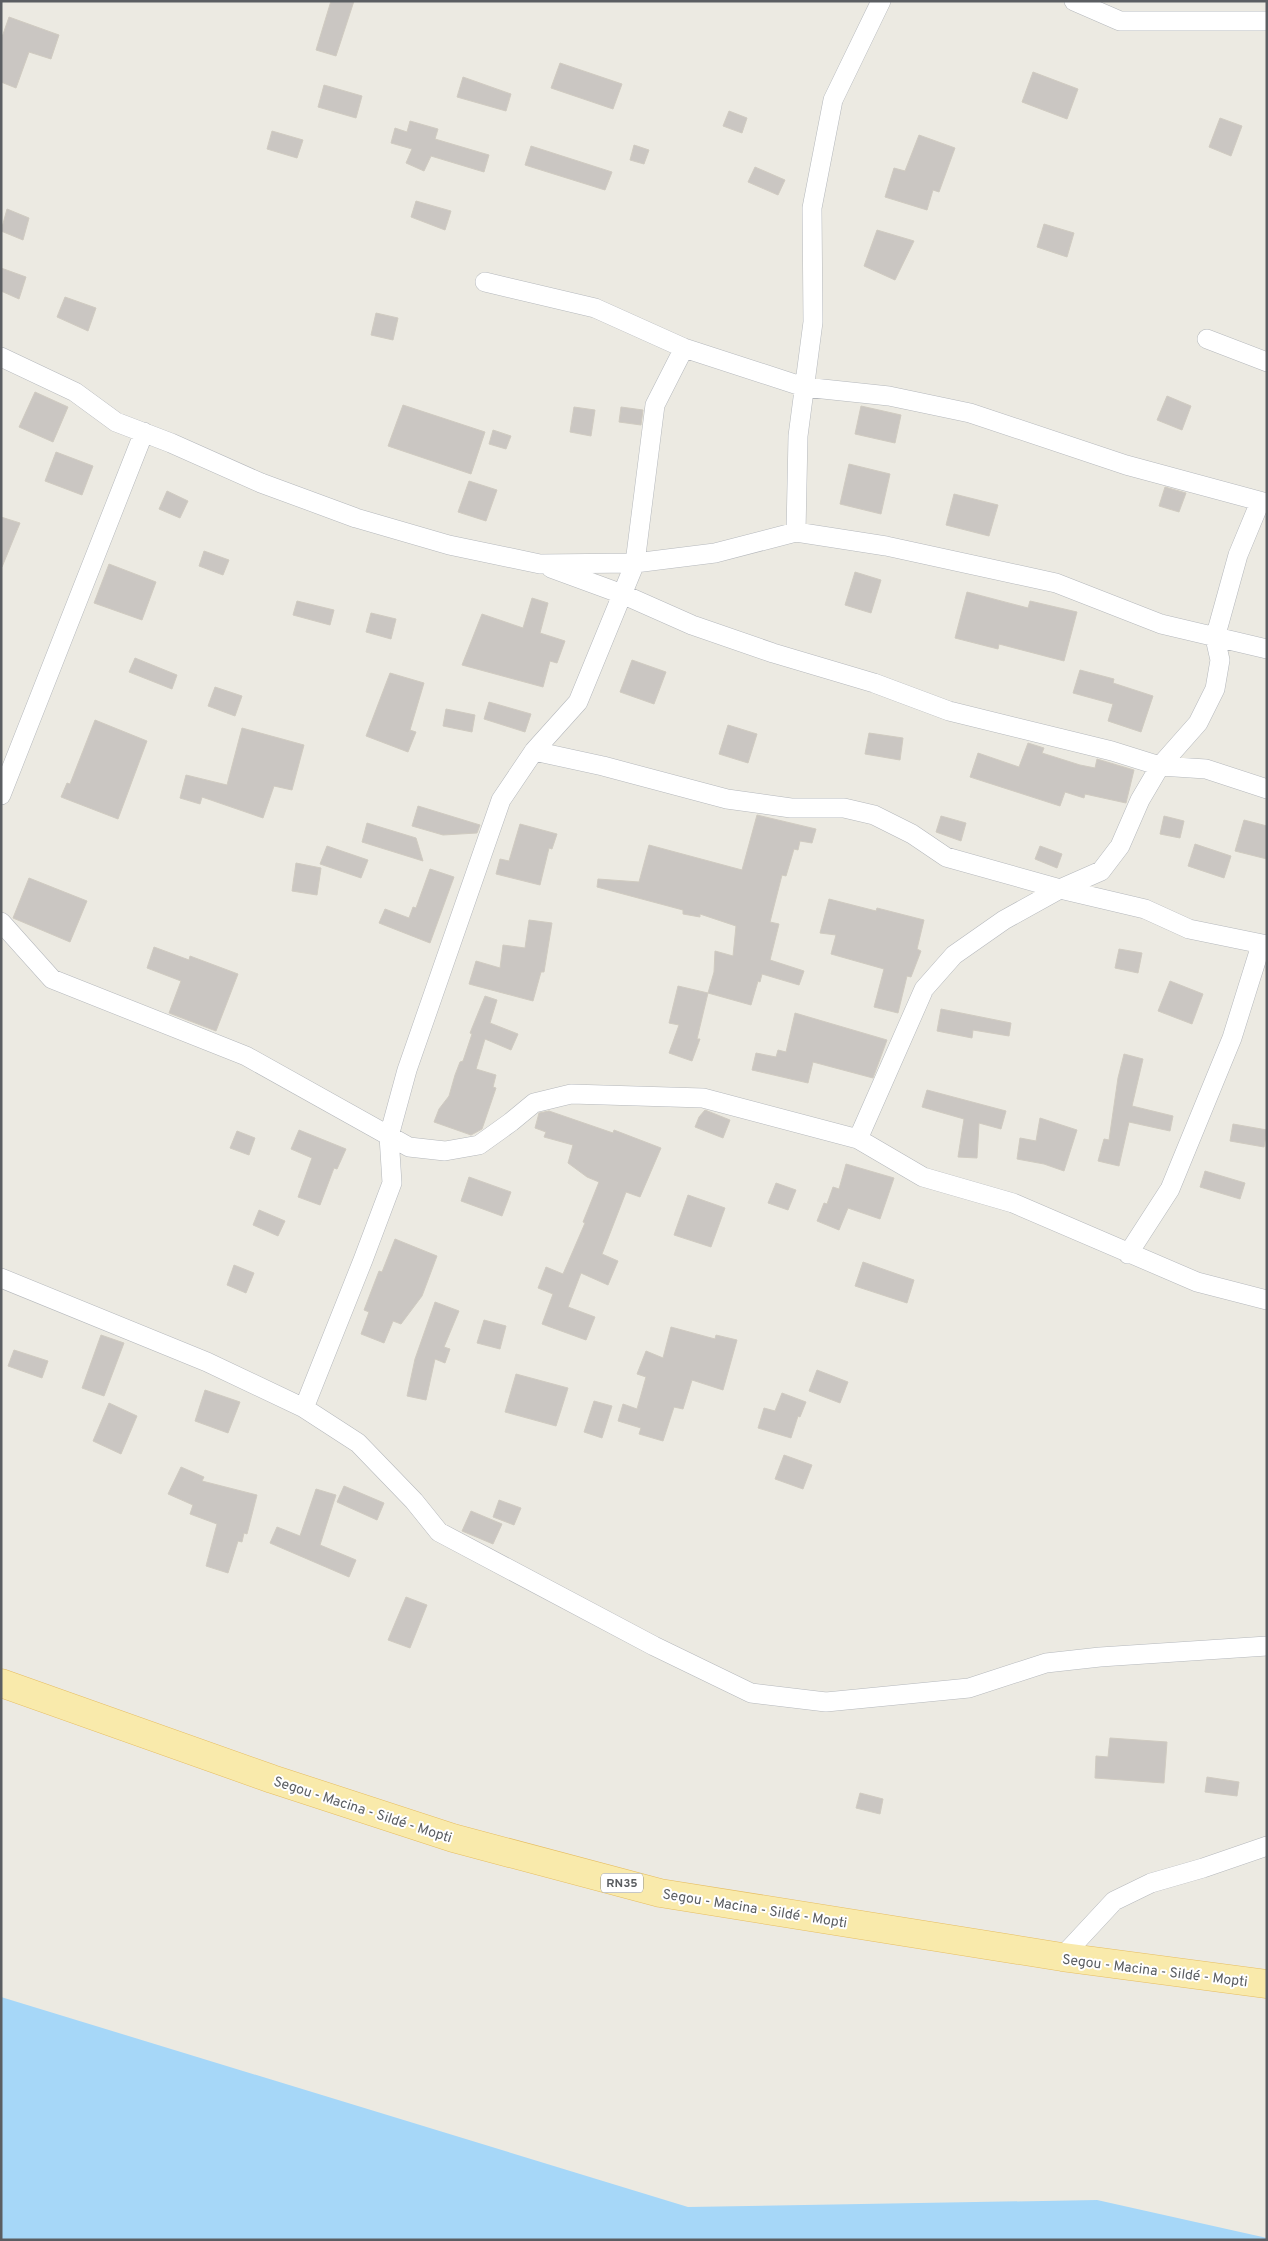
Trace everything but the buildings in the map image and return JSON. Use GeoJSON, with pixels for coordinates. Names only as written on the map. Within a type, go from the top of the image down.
{"type":"FeatureCollection","features":[{"type":"Feature","properties":{"kind":"main road","name":"Segou - Macina - Sildé - Mopti"},"geometry":{"type":"LineString","coordinates":[[1,1683],[272,1779],[453,1838],[660,1893],[1062,1958],[1267,1984]]}},
{"type":"Feature","properties":{"kind":"street"},"geometry":{"type":"LineString","coordinates":[[796,532],[798,436],[813,322],[812,208],[832,100],[881,1]]}},
{"type":"Feature","properties":{"kind":"street"},"geometry":{"type":"LineString","coordinates":[[1074,1],[1120,21],[1267,21]]}},
{"type":"Feature","properties":{"kind":"street"},"geometry":{"type":"LineString","coordinates":[[485,282],[595,308],[684,348],[804,387],[889,396],[970,413],[1126,465],[1264,502],[1238,555],[1216,638],[1220,660],[1216,689],[1198,723],[1160,766],[1140,800],[1120,846],[1101,871],[1060,890],[1004,920],[954,955],[924,989],[858,1139]]}},
{"type":"Feature","properties":{"kind":"street"},"geometry":{"type":"LineString","coordinates":[[1207,338],[1267,362]]}},
{"type":"Feature","properties":{"kind":"street"},"geometry":{"type":"LineString","coordinates":[[304,1408],[392,1183],[389,1136],[407,1070],[501,800],[534,751],[578,702],[635,563],[655,405],[684,348]]}},
{"type":"Feature","properties":{"kind":"street"},"geometry":{"type":"LineString","coordinates":[[1,357],[75,392],[116,422],[144,432],[261,483],[356,518],[449,545],[540,564],[622,594],[692,625],[774,653],[874,683],[949,711],[1112,751],[1160,766],[1206,770],[1267,789]]}},
{"type":"Feature","properties":{"kind":"street"},"geometry":{"type":"LineString","coordinates":[[1,795],[144,432]]}},
{"type":"Feature","properties":{"kind":"street"},"geometry":{"type":"LineString","coordinates":[[540,564],[635,563],[715,553],[796,532],[886,546],[1056,582],[1161,624],[1267,650]]}},
{"type":"Feature","properties":{"kind":"street"},"geometry":{"type":"LineString","coordinates":[[534,751],[603,766],[727,799],[791,808],[844,808],[874,815],[912,834],[946,856],[1060,890],[1145,909],[1188,929],[1264,945],[1232,1038],[1170,1188],[1128,1254]]}},
{"type":"Feature","properties":{"kind":"street"},"geometry":{"type":"LineString","coordinates":[[1,922],[52,979],[246,1056],[409,1147],[445,1151],[479,1145],[534,1103],[571,1094],[703,1098],[858,1139],[923,1177],[1013,1203],[1197,1282],[1267,1300]]}},
{"type":"Feature","properties":{"kind":"street"},"geometry":{"type":"LineString","coordinates":[[1,1278],[207,1362],[304,1408],[358,1443],[414,1500],[439,1532],[654,1646],[751,1693],[826,1702],[969,1688],[1055,1662],[1100,1657],[1267,1646]]}},
{"type":"Feature","properties":{"kind":"street"},"geometry":{"type":"LineString","coordinates":[[1062,1958],[1114,1901],[1151,1883],[1203,1868],[1267,1846]]}},
{"type":"Feature","properties":{"kind":"water"},"geometry":{"type":"Polygon","coordinates":[[[1,1997],[688,2207],[1097,2200],[1267,2238],[1267,2240],[1,2240],[1,1997]]]}}]}
